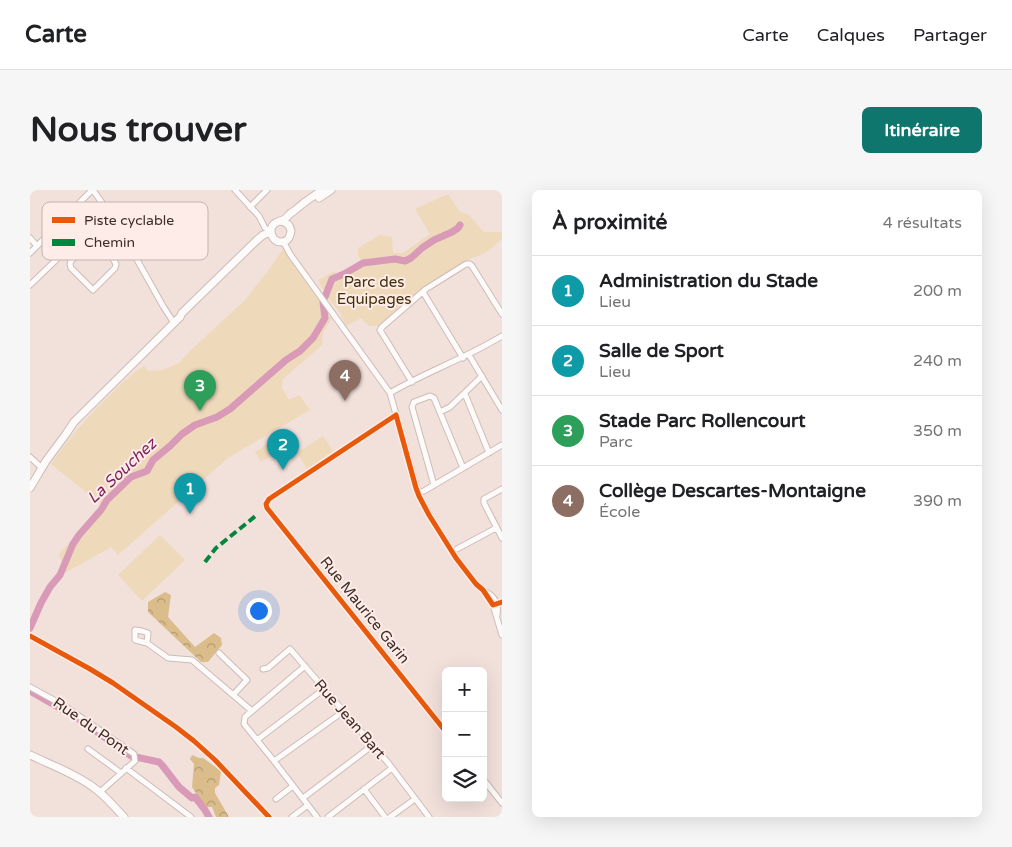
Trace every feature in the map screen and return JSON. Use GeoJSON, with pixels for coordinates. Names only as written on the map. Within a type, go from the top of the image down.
{"type":"FeatureCollection","features":[{"type":"Feature","properties":{"kind":"main road"},"geometry":{"type":"LineString","coordinates":[[180,317],[185,315],[262,240],[267,238],[274,229],[323,190]]}},
{"type":"Feature","properties":{"kind":"main road"},"geometry":{"type":"LineString","coordinates":[[274,229],[277,241],[285,240],[291,234],[291,221],[295,216],[331,190]]}},
{"type":"Feature","properties":{"kind":"main road"},"geometry":{"type":"LineString","coordinates":[[30,488],[74,422],[182,313],[261,237],[287,223],[290,227]]}},
{"type":"Feature","properties":{"kind":"main road"},"geometry":{"type":"LineString","coordinates":[[261,237],[263,224]]}},
{"type":"Feature","properties":{"kind":"main road"},"geometry":{"type":"LineString","coordinates":[[31,758],[93,786],[119,815]]}},
{"type":"Feature","properties":{"kind":"street"},"geometry":{"type":"LineString","coordinates":[[80,202],[92,190],[101,202]]}},
{"type":"Feature","properties":{"kind":"street"},"geometry":{"type":"LineString","coordinates":[[235,190],[263,224],[274,229]]}},
{"type":"Feature","properties":{"kind":"street"},"geometry":{"type":"LineString","coordinates":[[250,207],[267,190]]}},
{"type":"Feature","properties":{"kind":"street"},"geometry":{"type":"LineString","coordinates":[[30,238],[37,246]]}},
{"type":"Feature","properties":{"kind":"street"},"geometry":{"type":"LineString","coordinates":[[285,240],[287,249],[390,392],[418,493],[456,558],[476,584],[492,595],[498,604],[497,616],[502,635]]}},
{"type":"Feature","properties":{"kind":"street"},"geometry":{"type":"LineString","coordinates":[[30,253],[42,241]]}},
{"type":"Feature","properties":{"kind":"street"},"geometry":{"type":"LineString","coordinates":[[30,285],[56,260]]}},
{"type":"Feature","properties":{"kind":"street"},"geometry":{"type":"LineString","coordinates":[[72,260],[71,268],[93,290],[115,268],[116,264],[114,260]]}},
{"type":"Feature","properties":{"kind":"street"},"geometry":{"type":"LineString","coordinates":[[137,260],[174,323]]}},
{"type":"Feature","properties":{"kind":"street"},"geometry":{"type":"LineString","coordinates":[[412,382],[380,330],[423,292],[466,264],[470,264],[502,314]]}},
{"type":"Feature","properties":{"kind":"street"},"geometry":{"type":"LineString","coordinates":[[423,292],[463,358]]}},
{"type":"Feature","properties":{"kind":"street"},"geometry":{"type":"LineString","coordinates":[[390,392],[463,358],[500,337],[502,345]]}},
{"type":"Feature","properties":{"kind":"street"},"geometry":{"type":"LineString","coordinates":[[469,355],[502,410]]}},
{"type":"Feature","properties":{"kind":"street"},"geometry":{"type":"LineString","coordinates":[[440,412],[450,407],[482,376]]}},
{"type":"Feature","properties":{"kind":"street"},"geometry":{"type":"LineString","coordinates":[[465,394],[489,453]]}},
{"type":"Feature","properties":{"kind":"street"},"geometry":{"type":"LineString","coordinates":[[434,485],[412,406],[414,402],[430,396],[434,398],[463,468]]}},
{"type":"Feature","properties":{"kind":"street"},"geometry":{"type":"LineString","coordinates":[[418,493],[502,445]]}},
{"type":"Feature","properties":{"kind":"street"},"geometry":{"type":"LineString","coordinates":[[30,457],[42,468]]}},
{"type":"Feature","properties":{"kind":"street"},"geometry":{"type":"LineString","coordinates":[[502,489],[484,499],[484,503],[502,538]]}},
{"type":"Feature","properties":{"kind":"street","name":"Rue Maurice Garin"},"geometry":{"type":"LineString","coordinates":[[266,504],[267,508],[442,727]]}},
{"type":"Feature","properties":{"kind":"street"},"geometry":{"type":"LineString","coordinates":[[457,549],[496,528]]}},
{"type":"Feature","properties":{"kind":"street"},"geometry":{"type":"LineString","coordinates":[[30,636],[90,669],[176,727],[215,760],[269,817]]}},
{"type":"Feature","properties":{"kind":"street"},"geometry":{"type":"LineString","coordinates":[[147,643],[168,658],[192,660],[252,711]]}},
{"type":"Feature","properties":{"kind":"street","name":"Rue Jean Bart"},"geometry":{"type":"LineString","coordinates":[[263,669],[268,668],[290,649],[392,768],[426,816]]}},
{"type":"Feature","properties":{"kind":"street"},"geometry":{"type":"LineString","coordinates":[[219,654],[247,680],[233,695]]}},
{"type":"Feature","properties":{"kind":"street"},"geometry":{"type":"LineString","coordinates":[[305,666],[245,717],[244,724],[304,798],[317,817]]}},
{"type":"Feature","properties":{"kind":"street","name":"Rue du Pont"},"geometry":{"type":"LineString","coordinates":[[30,687],[63,705],[134,754],[135,761],[100,792]]}},
{"type":"Feature","properties":{"kind":"street"},"geometry":{"type":"LineString","coordinates":[[257,740],[324,689]]}},
{"type":"Feature","properties":{"kind":"street"},"geometry":{"type":"LineString","coordinates":[[274,761],[344,712]]}},
{"type":"Feature","properties":{"kind":"street"},"geometry":{"type":"LineString","coordinates":[[304,798],[373,745]]}},
{"type":"Feature","properties":{"kind":"street"},"geometry":{"type":"LineString","coordinates":[[88,749],[121,773]]}},
{"type":"Feature","properties":{"kind":"street"},"geometry":{"type":"LineString","coordinates":[[126,768],[190,817]]}},
{"type":"Feature","properties":{"kind":"street"},"geometry":{"type":"LineString","coordinates":[[328,817],[392,768]]}},
{"type":"Feature","properties":{"kind":"street"},"geometry":{"type":"LineString","coordinates":[[487,784],[502,803]]}},
{"type":"Feature","properties":{"kind":"street"},"geometry":{"type":"LineString","coordinates":[[276,800],[293,786]]}},
{"type":"Feature","properties":{"kind":"street"},"geometry":{"type":"LineString","coordinates":[[364,789],[385,817]]}},
{"type":"Feature","properties":{"kind":"street"},"geometry":{"type":"LineString","coordinates":[[390,817],[415,799]]}},
{"type":"Feature","properties":{"kind":"street"},"geometry":{"type":"LineString","coordinates":[[292,817],[308,805]]}},
{"type":"Feature","properties":{"kind":"green space","name":"Parc des Equipages"},"geometry":{"type":"Polygon","coordinates":[[[448,194],[460,212],[469,215],[484,232],[502,232],[502,239],[488,251],[473,257],[418,292],[380,326],[369,326],[361,318],[346,326],[341,314],[328,298],[318,280],[335,271],[337,276],[362,262],[358,255],[358,248],[380,235],[392,237],[393,253],[403,253],[430,234],[415,209],[448,194]]]}},
{"type":"Feature","properties":{"kind":"green space"},"geometry":{"type":"Polygon","coordinates":[[[283,249],[332,319],[323,332],[322,345],[283,379],[282,388],[289,400],[299,395],[310,410],[229,457],[118,555],[111,547],[65,573],[59,554],[103,506],[51,464],[87,418],[131,375],[144,366],[149,371],[162,370],[179,363],[244,301],[283,249]]]}},
{"type":"Feature","properties":{"kind":"green space"},"geometry":{"type":"Polygon","coordinates":[[[323,436],[333,451],[307,469],[297,453],[323,436]]]}},
{"type":"Feature","properties":{"kind":"green space"},"geometry":{"type":"Polygon","coordinates":[[[275,439],[282,449],[261,462],[255,452],[275,439]]]}},
{"type":"Feature","properties":{"kind":"green space"},"geometry":{"type":"Polygon","coordinates":[[[160,535],[185,560],[142,601],[118,575],[160,535]]]}},
{"type":"Feature","properties":{"kind":"green space"},"geometry":{"type":"Polygon","coordinates":[[[165,592],[171,595],[168,617],[195,647],[214,633],[221,638],[222,645],[208,662],[201,662],[148,612],[148,602],[165,592]]]}},
{"type":"Feature","properties":{"kind":"green space"},"geometry":{"type":"Polygon","coordinates":[[[192,755],[203,758],[221,771],[219,785],[215,788],[215,793],[229,817],[216,817],[212,807],[205,807],[192,787],[194,764],[190,759],[192,755]]]}},
{"type":"Feature","properties":{"kind":"waterway","name":"La Souchez"},"geometry":{"type":"LineString","coordinates":[[325,297],[332,279],[363,263],[395,259],[405,261],[434,240],[452,232],[460,225]]}},
{"type":"Feature","properties":{"kind":"waterway","name":"La Souchez"},"geometry":{"type":"LineString","coordinates":[[30,628],[50,587],[60,575],[73,544],[107,500],[131,477],[147,471],[153,460],[182,434],[195,425],[217,417],[230,409],[286,360],[300,351],[313,338],[325,318],[323,302]]}},
{"type":"Feature","properties":{"kind":"waterway","name":"La Souchez"},"geometry":{"type":"LineString","coordinates":[[30,691],[77,718],[131,756],[159,762],[179,787],[192,798],[195,797],[209,817]]}},
{"type":"Feature","properties":{"kind":"marked path"},"geometry":{"type":"LineString","coordinates":[[205,562],[216,548],[258,514]]}},
{"type":"Feature","properties":{"kind":"cycle path"},"geometry":{"type":"LineString","coordinates":[[442,727],[267,508],[266,504],[269,499],[396,415],[416,488],[429,515],[456,558],[493,605],[502,602]]}},
{"type":"Feature","properties":{"kind":"cycle path"},"geometry":{"type":"LineString","coordinates":[[30,636],[113,683],[176,727],[215,760],[269,817]]}},
{"type":"Feature","properties":{"kind":"place","name":"Collège Descartes-Montaigne"},"geometry":{"type":"Point","coordinates":[345,401]}},
{"type":"Feature","properties":{"kind":"place","name":"Stade Parc Rollencourt"},"geometry":{"type":"Point","coordinates":[200,411]}},
{"type":"Feature","properties":{"kind":"place","name":"Salle de Sport"},"geometry":{"type":"Point","coordinates":[283,470]}},
{"type":"Feature","properties":{"kind":"place","name":"Administration du Stade"},"geometry":{"type":"Point","coordinates":[190,514]}}]}
